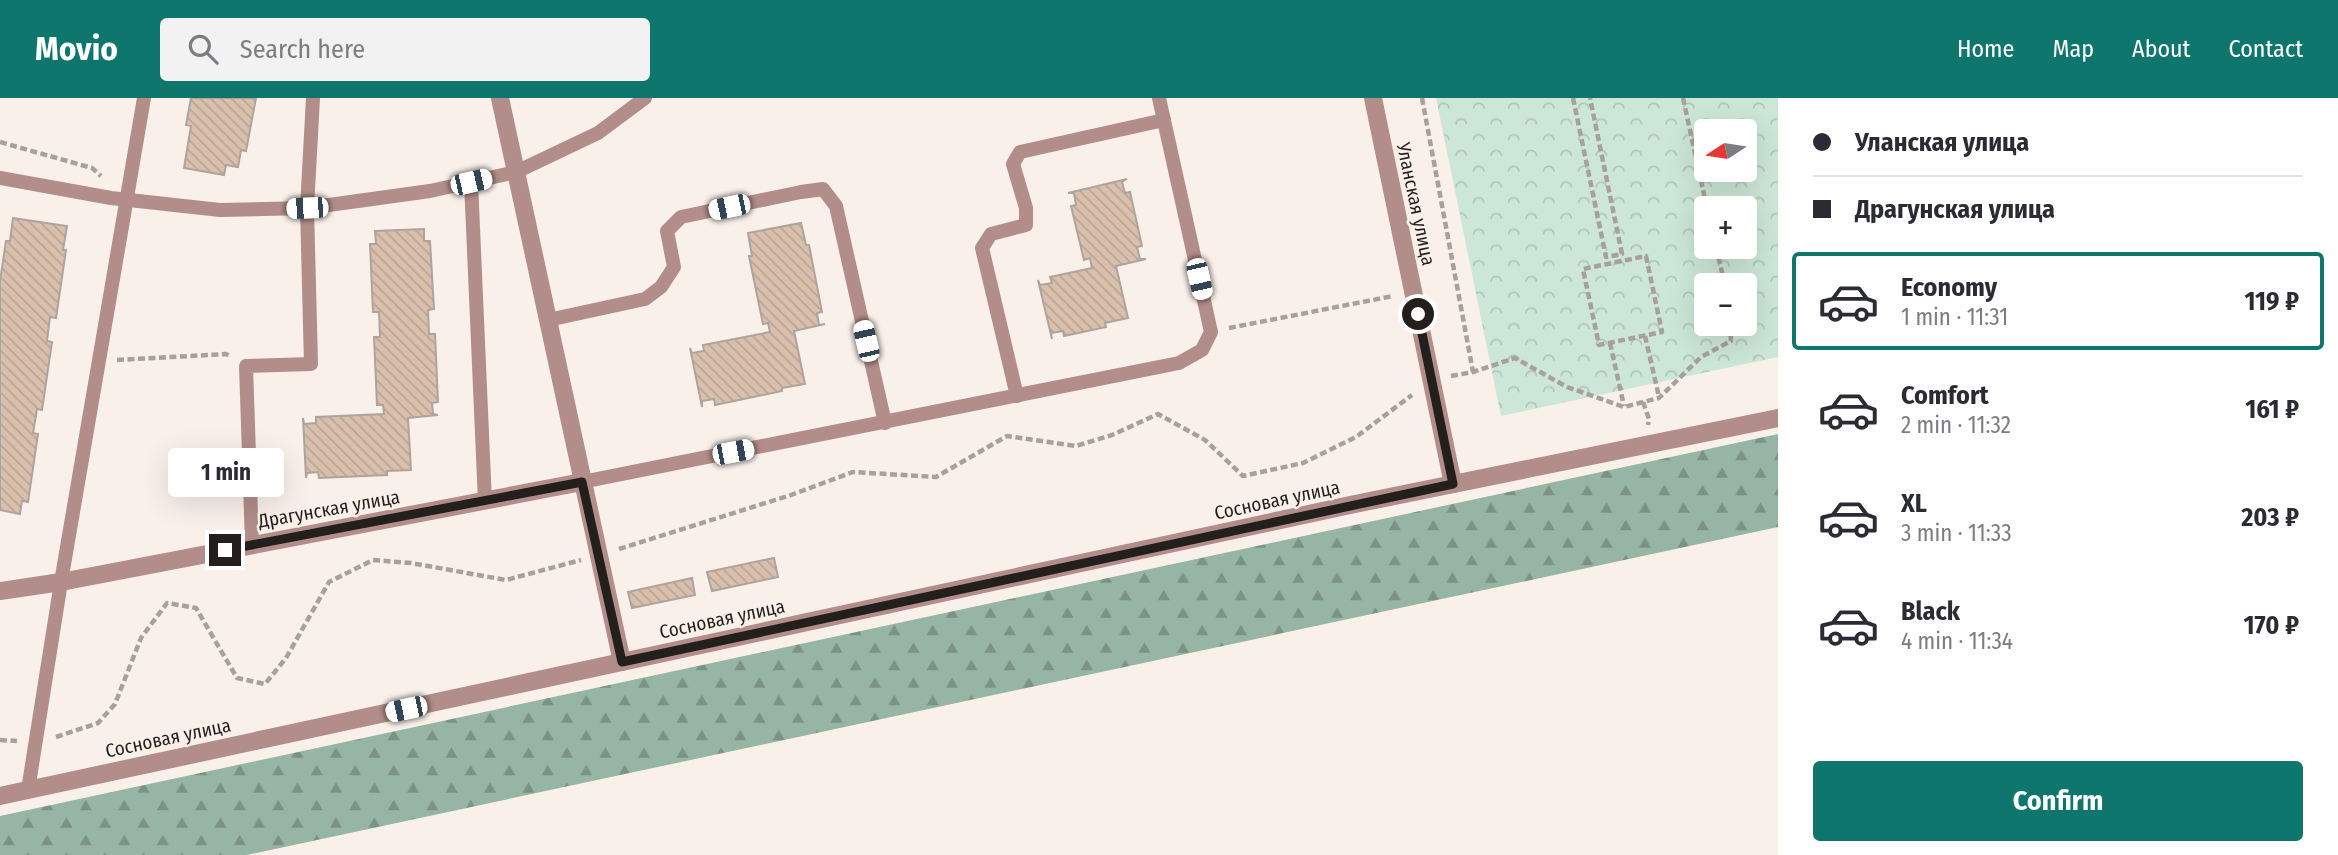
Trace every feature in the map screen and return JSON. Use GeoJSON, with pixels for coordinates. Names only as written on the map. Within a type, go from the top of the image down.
{"type":"FeatureCollection","features":[{"type":"Feature","properties":{"kind":"street"},"geometry":{"type":"LineString","coordinates":[[500,98],[622,662]]}},
{"type":"Feature","properties":{"kind":"street","name":"Уланская улица"},"geometry":{"type":"LineString","coordinates":[[1373,98],[1453,484]]}},
{"type":"Feature","properties":{"kind":"street","name":"Сосновая улица"},"geometry":{"type":"LineString","coordinates":[[0,796],[1453,484],[1778,418]]}},
{"type":"Feature","properties":{"kind":"street","name":"Драгунская улица"},"geometry":{"type":"LineString","coordinates":[[0,591],[61,582],[582,482]]}},
{"type":"Feature","properties":{"kind":"lane"},"geometry":{"type":"LineString","coordinates":[[28,790],[144,98]]}},
{"type":"Feature","properties":{"kind":"lane"},"geometry":{"type":"LineString","coordinates":[[252,544],[246,366],[310,364],[307,208],[313,98]]}},
{"type":"Feature","properties":{"kind":"lane"},"geometry":{"type":"LineString","coordinates":[[0,178],[127,199],[220,210],[307,208],[430,191],[516,172],[598,133],[645,98]]}},
{"type":"Feature","properties":{"kind":"lane"},"geometry":{"type":"LineString","coordinates":[[582,482],[1179,363],[1202,350],[1211,332],[1159,98]]}},
{"type":"Feature","properties":{"kind":"lane"},"geometry":{"type":"LineString","coordinates":[[1017,396],[982,248],[991,234],[1026,225],[1026,208],[1013,164],[1020,152],[1164,120]]}},
{"type":"Feature","properties":{"kind":"lane"},"geometry":{"type":"LineString","coordinates":[[471,182],[485,502]]}},
{"type":"Feature","properties":{"kind":"lane"},"geometry":{"type":"LineString","coordinates":[[548,320],[645,299],[661,287],[674,267],[667,231],[681,217],[823,189],[836,206],[885,423]]}},
{"type":"Feature","properties":{"kind":"path"},"geometry":{"type":"LineString","coordinates":[[1422,98],[1473,372]]}},
{"type":"Feature","properties":{"kind":"path"},"geometry":{"type":"LineString","coordinates":[[1573,98],[1606,257],[1622,254],[1590,98]]}},
{"type":"Feature","properties":{"kind":"path"},"geometry":{"type":"LineString","coordinates":[[1682,98],[1704,196]]}},
{"type":"Feature","properties":{"kind":"path"},"geometry":{"type":"LineString","coordinates":[[0,142],[92,168],[127,199]]}},
{"type":"Feature","properties":{"kind":"path"},"geometry":{"type":"LineString","coordinates":[[1615,255],[1616,262]]}},
{"type":"Feature","properties":{"kind":"path"},"geometry":{"type":"LineString","coordinates":[[1646,256],[1661,332],[1599,345],[1583,269],[1616,262],[1646,256]]}},
{"type":"Feature","properties":{"kind":"path"},"geometry":{"type":"LineString","coordinates":[[1211,332],[1413,292]]}},
{"type":"Feature","properties":{"kind":"path"},"geometry":{"type":"LineString","coordinates":[[1645,336],[1659,398]]}},
{"type":"Feature","properties":{"kind":"path"},"geometry":{"type":"LineString","coordinates":[[0,740],[35,744],[98,723],[115,704],[142,638],[167,603],[196,608],[237,678],[265,684],[286,658],[329,582],[373,560],[411,563],[506,580],[599,556],[791,495],[853,472],[936,477],[1007,436],[1076,446],[1112,435],[1158,414],[1205,440],[1243,476],[1303,463],[1356,437],[1432,380],[1473,372],[1515,358],[1567,387],[1624,407],[1659,398],[1701,357],[1731,341],[1731,336]]}},
{"type":"Feature","properties":{"kind":"path"},"geometry":{"type":"LineString","coordinates":[[1610,343],[1624,407]]}},
{"type":"Feature","properties":{"kind":"path"},"geometry":{"type":"LineString","coordinates":[[99,360],[226,354],[246,366]]}},
{"type":"Feature","properties":{"kind":"green space"},"geometry":{"type":"Polygon","coordinates":[[[1436,98],[1778,98],[1778,357],[1501,416],[1436,98]]]}},
{"type":"Feature","properties":{"kind":"green space"},"geometry":{"type":"Polygon","coordinates":[[[1778,434],[1778,527],[247,855],[0,855],[0,816],[1778,434]]]}},
{"type":"Feature","properties":{"kind":"building"},"geometry":{"type":"Polygon","coordinates":[[[191,98],[256,98],[246,151],[241,150],[238,167],[226,165],[224,175],[184,168],[191,126],[186,125],[191,98]]]}},
{"type":"Feature","properties":{"kind":"building"},"geometry":{"type":"Polygon","coordinates":[[[1127,179],[1122,182],[1125,193],[1130,192],[1142,246],[1137,247],[1140,259],[1146,259],[1116,266],[1128,318],[1105,323],[1106,327],[1064,336],[1063,331],[1051,333],[1052,339],[1038,280],[1040,285],[1052,283],[1050,277],[1092,268],[1090,258],[1084,260],[1071,206],[1076,205],[1074,193],[1068,193],[1127,179]]]}},
{"type":"Feature","properties":{"kind":"building"},"geometry":{"type":"Polygon","coordinates":[[[13,218],[67,226],[56,318],[50,317],[47,341],[52,342],[42,410],[37,409],[33,433],[38,434],[28,502],[22,501],[20,514],[0,510],[0,281],[6,241],[10,241],[13,218]]]}},
{"type":"Feature","properties":{"kind":"building"},"geometry":{"type":"Polygon","coordinates":[[[801,223],[806,245],[809,245],[822,312],[817,313],[819,325],[825,324],[794,331],[805,384],[715,405],[714,399],[702,401],[702,407],[690,348],[692,353],[704,351],[703,345],[770,332],[768,323],[763,324],[749,256],[752,256],[748,233],[801,223]]]}},
{"type":"Feature","properties":{"kind":"building"},"geometry":{"type":"Polygon","coordinates":[[[424,229],[424,241],[430,241],[434,309],[428,310],[429,334],[435,334],[438,402],[432,403],[433,414],[438,415],[408,418],[411,470],[387,471],[387,475],[319,478],[318,472],[307,473],[306,478],[303,418],[304,424],[316,423],[316,417],[384,414],[383,405],[377,405],[374,337],[380,337],[379,312],[373,312],[370,244],[376,244],[375,231],[424,229]]]}},
{"type":"Feature","properties":{"kind":"building"},"geometry":{"type":"Polygon","coordinates":[[[774,558],[778,577],[712,591],[707,572],[774,558]]]}},
{"type":"Feature","properties":{"kind":"building"},"geometry":{"type":"Polygon","coordinates":[[[692,578],[695,595],[632,608],[628,592],[692,578]]]}},
{"type":"Feature","properties":{"kind":"route"},"geometry":{"type":"LineString","coordinates":[[225,550],[582,482],[622,662],[1453,484],[1418,314]]}}]}
